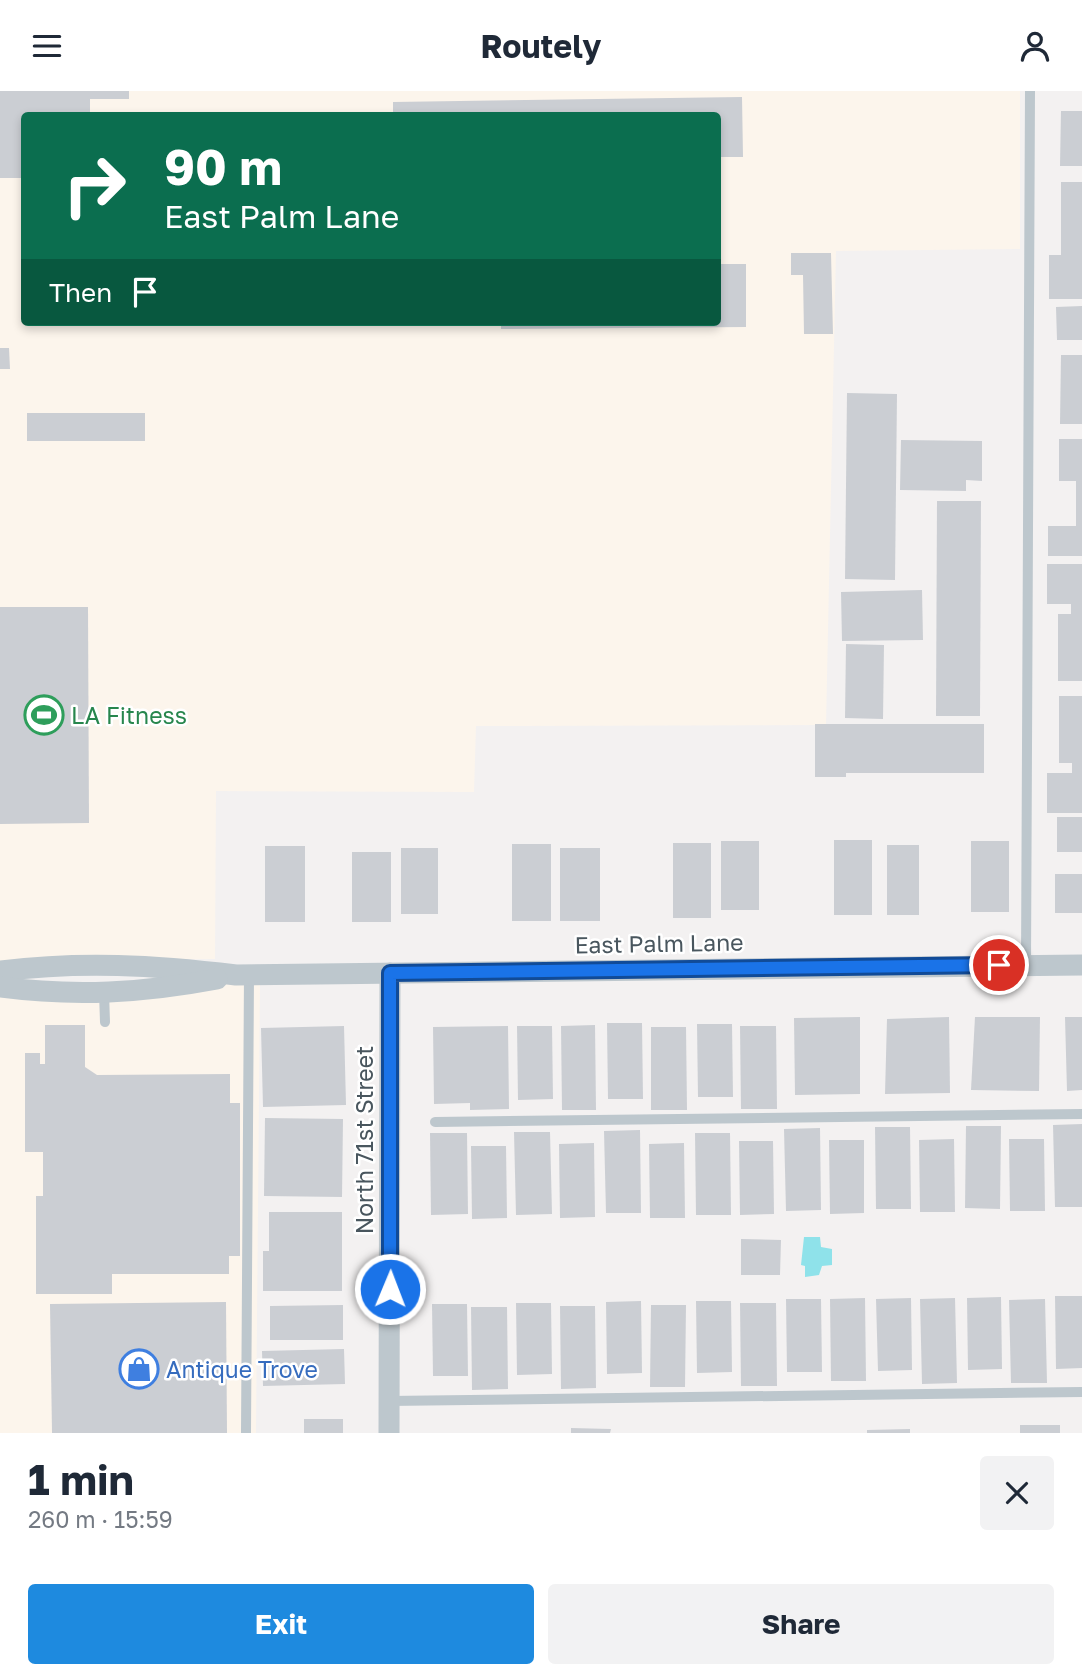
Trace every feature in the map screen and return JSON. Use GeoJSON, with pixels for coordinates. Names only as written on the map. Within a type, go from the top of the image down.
{"type":"FeatureCollection","features":[{"type":"Feature","properties":{"kind":"street","name":"East Palm Lane"},"geometry":{"type":"LineString","coordinates":[[0,971],[46,965],[152,964],[242,975],[1082,965]]}},
{"type":"Feature","properties":{"kind":"street","name":"North 71st Street"},"geometry":{"type":"LineString","coordinates":[[389,1433],[390,973]]}},
{"type":"Feature","properties":{"kind":"street","name":"East Palm Lane"},"geometry":{"type":"LineString","coordinates":[[0,987],[40,992],[151,991],[242,975]]}},
{"type":"Feature","properties":{"kind":"lane"},"geometry":{"type":"LineString","coordinates":[[1026,965],[1030,91]]}},
{"type":"Feature","properties":{"kind":"lane"},"geometry":{"type":"LineString","coordinates":[[242,975],[246,1433]]}},
{"type":"Feature","properties":{"kind":"lane"},"geometry":{"type":"LineString","coordinates":[[104,992],[105,1022]]}},
{"type":"Feature","properties":{"kind":"lane"},"geometry":{"type":"LineString","coordinates":[[435,1122],[1082,1114]]}},
{"type":"Feature","properties":{"kind":"lane"},"geometry":{"type":"LineString","coordinates":[[388,1401],[1082,1392]]}},
{"type":"Feature","properties":{"kind":"shaded area"},"geometry":{"type":"Polygon","coordinates":[[[0,91],[1020,91],[1020,249],[836,251],[826,725],[476,726],[474,792],[216,791],[215,959],[0,961],[0,91]]]}},
{"type":"Feature","properties":{"kind":"shaded area"},"geometry":{"type":"Polygon","coordinates":[[[260,983],[256,1433],[0,1433],[0,984],[260,983]]]}},
{"type":"Feature","properties":{"kind":"water"},"geometry":{"type":"Polygon","coordinates":[[[804,1237],[820,1237],[821,1247],[832,1249],[832,1265],[822,1266],[819,1275],[805,1277],[805,1266],[801,1265],[804,1237]]]}},
{"type":"Feature","properties":{"kind":"building"},"geometry":{"type":"Polygon","coordinates":[[[0,91],[129,91],[129,99],[90,99],[90,112],[21,112],[21,178],[0,178],[0,91]]]}},
{"type":"Feature","properties":{"kind":"building"},"geometry":{"type":"Polygon","coordinates":[[[742,97],[743,157],[721,157],[721,112],[393,112],[393,102],[742,97]]]}},
{"type":"Feature","properties":{"kind":"building"},"geometry":{"type":"Polygon","coordinates":[[[1061,111],[1082,111],[1082,166],[1060,166],[1061,111]]]}},
{"type":"Feature","properties":{"kind":"building"},"geometry":{"type":"Polygon","coordinates":[[[1061,182],[1082,182],[1082,299],[1049,299],[1049,255],[1061,255],[1061,182]]]}},
{"type":"Feature","properties":{"kind":"building"},"geometry":{"type":"Polygon","coordinates":[[[791,253],[831,253],[833,334],[804,334],[803,275],[791,275],[791,253]]]}},
{"type":"Feature","properties":{"kind":"building"},"geometry":{"type":"Polygon","coordinates":[[[721,264],[746,264],[746,327],[501,329],[501,326],[721,326],[721,264]]]}},
{"type":"Feature","properties":{"kind":"building"},"geometry":{"type":"Polygon","coordinates":[[[1082,306],[1082,340],[1057,340],[1056,307],[1082,306]]]}},
{"type":"Feature","properties":{"kind":"building"},"geometry":{"type":"Polygon","coordinates":[[[0,348],[9,348],[10,369],[0,369],[0,348]]]}},
{"type":"Feature","properties":{"kind":"building"},"geometry":{"type":"Polygon","coordinates":[[[1061,355],[1082,355],[1082,424],[1060,424],[1061,355]]]}},
{"type":"Feature","properties":{"kind":"building"},"geometry":{"type":"Polygon","coordinates":[[[847,393],[897,394],[895,580],[845,579],[847,393]]]}},
{"type":"Feature","properties":{"kind":"building"},"geometry":{"type":"Polygon","coordinates":[[[27,413],[145,413],[145,441],[27,441],[27,413]]]}},
{"type":"Feature","properties":{"kind":"building"},"geometry":{"type":"Polygon","coordinates":[[[1059,439],[1082,439],[1082,556],[1048,556],[1048,526],[1076,526],[1076,481],[1059,481],[1059,439]]]}},
{"type":"Feature","properties":{"kind":"building"},"geometry":{"type":"Polygon","coordinates":[[[901,440],[982,441],[982,481],[966,480],[966,491],[900,490],[901,440]]]}},
{"type":"Feature","properties":{"kind":"building"},"geometry":{"type":"Polygon","coordinates":[[[937,501],[981,501],[980,716],[936,716],[937,501]]]}},
{"type":"Feature","properties":{"kind":"building"},"geometry":{"type":"Polygon","coordinates":[[[1047,564],[1082,564],[1082,681],[1058,681],[1058,614],[1071,614],[1071,604],[1047,604],[1047,564]]]}},
{"type":"Feature","properties":{"kind":"building"},"geometry":{"type":"Polygon","coordinates":[[[922,590],[923,640],[842,641],[841,592],[922,590]]]}},
{"type":"Feature","properties":{"kind":"building","name":"LA Fitness"},"geometry":{"type":"Polygon","coordinates":[[[0,607],[88,607],[89,823],[0,824],[0,607]]]}},
{"type":"Feature","properties":{"kind":"building"},"geometry":{"type":"Polygon","coordinates":[[[846,644],[884,645],[883,719],[845,718],[846,644]]]}},
{"type":"Feature","properties":{"kind":"building"},"geometry":{"type":"Polygon","coordinates":[[[1059,696],[1082,696],[1082,813],[1047,813],[1047,773],[1072,773],[1072,763],[1059,763],[1059,696]]]}},
{"type":"Feature","properties":{"kind":"building"},"geometry":{"type":"Polygon","coordinates":[[[815,724],[984,724],[984,773],[846,773],[846,777],[815,777],[815,724]]]}},
{"type":"Feature","properties":{"kind":"building"},"geometry":{"type":"Polygon","coordinates":[[[1057,817],[1082,817],[1082,852],[1057,852],[1057,817]]]}},
{"type":"Feature","properties":{"kind":"building"},"geometry":{"type":"Polygon","coordinates":[[[834,840],[872,840],[872,915],[834,915],[834,840]]]}},
{"type":"Feature","properties":{"kind":"building"},"geometry":{"type":"Polygon","coordinates":[[[721,841],[759,841],[759,910],[721,910],[721,841]]]}},
{"type":"Feature","properties":{"kind":"building"},"geometry":{"type":"Polygon","coordinates":[[[971,841],[1009,841],[1009,912],[971,912],[971,841]]]}},
{"type":"Feature","properties":{"kind":"building"},"geometry":{"type":"Polygon","coordinates":[[[673,843],[711,843],[711,918],[673,918],[673,843]]]}},
{"type":"Feature","properties":{"kind":"building"},"geometry":{"type":"Polygon","coordinates":[[[512,844],[551,844],[551,921],[512,921],[512,844]]]}},
{"type":"Feature","properties":{"kind":"building"},"geometry":{"type":"Polygon","coordinates":[[[887,845],[919,845],[919,915],[887,915],[887,845]]]}},
{"type":"Feature","properties":{"kind":"building"},"geometry":{"type":"Polygon","coordinates":[[[265,846],[305,846],[305,922],[265,922],[265,846]]]}},
{"type":"Feature","properties":{"kind":"building"},"geometry":{"type":"Polygon","coordinates":[[[401,848],[438,848],[438,914],[401,914],[401,848]]]}},
{"type":"Feature","properties":{"kind":"building"},"geometry":{"type":"Polygon","coordinates":[[[560,848],[600,848],[600,921],[560,921],[560,848]]]}},
{"type":"Feature","properties":{"kind":"building"},"geometry":{"type":"Polygon","coordinates":[[[352,852],[391,852],[391,922],[352,922],[352,852]]]}},
{"type":"Feature","properties":{"kind":"building"},"geometry":{"type":"Polygon","coordinates":[[[1055,874],[1082,874],[1082,913],[1055,913],[1055,874]]]}},
{"type":"Feature","properties":{"kind":"building"},"geometry":{"type":"Polygon","coordinates":[[[860,1017],[860,1094],[795,1095],[794,1018],[860,1017]]]}},
{"type":"Feature","properties":{"kind":"building"},"geometry":{"type":"Polygon","coordinates":[[[949,1017],[950,1093],[885,1094],[887,1019],[949,1017]]]}},
{"type":"Feature","properties":{"kind":"building"},"geometry":{"type":"Polygon","coordinates":[[[975,1017],[1040,1017],[1039,1091],[971,1090],[975,1017]]]}},
{"type":"Feature","properties":{"kind":"building"},"geometry":{"type":"Polygon","coordinates":[[[1065,1017],[1082,1017],[1082,1090],[1067,1091],[1065,1017]]]}},
{"type":"Feature","properties":{"kind":"building"},"geometry":{"type":"Polygon","coordinates":[[[607,1023],[642,1023],[643,1099],[608,1099],[607,1023]]]}},
{"type":"Feature","properties":{"kind":"building"},"geometry":{"type":"Polygon","coordinates":[[[697,1024],[732,1024],[733,1097],[698,1097],[697,1024]]]}},
{"type":"Feature","properties":{"kind":"building"},"geometry":{"type":"Polygon","coordinates":[[[45,1025],[85,1025],[85,1067],[97,1075],[230,1074],[230,1103],[240,1103],[240,1256],[229,1256],[229,1274],[112,1274],[112,1294],[36,1294],[36,1196],[43,1196],[43,1152],[25,1152],[25,1053],[40,1053],[40,1064],[45,1064],[45,1025]]]}},
{"type":"Feature","properties":{"kind":"building"},"geometry":{"type":"Polygon","coordinates":[[[595,1025],[596,1110],[562,1110],[561,1026],[595,1025]]]}},
{"type":"Feature","properties":{"kind":"building"},"geometry":{"type":"Polygon","coordinates":[[[344,1026],[346,1105],[263,1107],[261,1028],[344,1026]]]}},
{"type":"Feature","properties":{"kind":"building"},"geometry":{"type":"Polygon","coordinates":[[[508,1026],[509,1109],[470,1110],[470,1103],[434,1104],[433,1027],[508,1026]]]}},
{"type":"Feature","properties":{"kind":"building"},"geometry":{"type":"Polygon","coordinates":[[[517,1026],[552,1026],[553,1099],[518,1100],[517,1026]]]}},
{"type":"Feature","properties":{"kind":"building"},"geometry":{"type":"Polygon","coordinates":[[[740,1026],[776,1026],[777,1109],[741,1109],[740,1026]]]}},
{"type":"Feature","properties":{"kind":"building"},"geometry":{"type":"Polygon","coordinates":[[[651,1027],[686,1027],[687,1110],[651,1110],[651,1027]]]}},
{"type":"Feature","properties":{"kind":"building"},"geometry":{"type":"Polygon","coordinates":[[[265,1118],[343,1119],[342,1197],[264,1196],[265,1118]]]}},
{"type":"Feature","properties":{"kind":"building"},"geometry":{"type":"Polygon","coordinates":[[[1082,1124],[1082,1207],[1055,1207],[1053,1125],[1082,1124]]]}},
{"type":"Feature","properties":{"kind":"building"},"geometry":{"type":"Polygon","coordinates":[[[966,1126],[1001,1126],[1000,1209],[965,1208],[966,1126]]]}},
{"type":"Feature","properties":{"kind":"building"},"geometry":{"type":"Polygon","coordinates":[[[875,1127],[910,1127],[911,1209],[876,1209],[875,1127]]]}},
{"type":"Feature","properties":{"kind":"building"},"geometry":{"type":"Polygon","coordinates":[[[820,1128],[821,1210],[786,1211],[784,1129],[820,1128]]]}},
{"type":"Feature","properties":{"kind":"building"},"geometry":{"type":"Polygon","coordinates":[[[640,1130],[641,1213],[606,1213],[604,1131],[640,1130]]]}},
{"type":"Feature","properties":{"kind":"building"},"geometry":{"type":"Polygon","coordinates":[[[514,1132],[550,1132],[552,1214],[516,1215],[514,1132]]]}},
{"type":"Feature","properties":{"kind":"building"},"geometry":{"type":"Polygon","coordinates":[[[430,1133],[467,1133],[468,1214],[431,1215],[430,1133]]]}},
{"type":"Feature","properties":{"kind":"building"},"geometry":{"type":"Polygon","coordinates":[[[695,1133],[730,1133],[731,1215],[696,1215],[695,1133]]]}},
{"type":"Feature","properties":{"kind":"building"},"geometry":{"type":"Polygon","coordinates":[[[954,1139],[955,1212],[920,1212],[919,1140],[954,1139]]]}},
{"type":"Feature","properties":{"kind":"building"},"geometry":{"type":"Polygon","coordinates":[[[1009,1139],[1044,1139],[1045,1211],[1010,1211],[1009,1139]]]}},
{"type":"Feature","properties":{"kind":"building"},"geometry":{"type":"Polygon","coordinates":[[[829,1140],[864,1140],[864,1213],[830,1214],[829,1140]]]}},
{"type":"Feature","properties":{"kind":"building"},"geometry":{"type":"Polygon","coordinates":[[[739,1141],[773,1141],[774,1214],[740,1215],[739,1141]]]}},
{"type":"Feature","properties":{"kind":"building"},"geometry":{"type":"Polygon","coordinates":[[[594,1143],[595,1217],[560,1218],[559,1144],[594,1143]]]}},
{"type":"Feature","properties":{"kind":"building"},"geometry":{"type":"Polygon","coordinates":[[[684,1143],[685,1218],[650,1218],[649,1144],[684,1143]]]}},
{"type":"Feature","properties":{"kind":"building"},"geometry":{"type":"Polygon","coordinates":[[[471,1146],[506,1146],[507,1218],[472,1219],[471,1146]]]}},
{"type":"Feature","properties":{"kind":"building"},"geometry":{"type":"Polygon","coordinates":[[[269,1212],[342,1212],[342,1291],[263,1291],[263,1251],[269,1251],[269,1212]]]}},
{"type":"Feature","properties":{"kind":"building"},"geometry":{"type":"Polygon","coordinates":[[[741,1239],[781,1240],[780,1275],[741,1275],[741,1239]]]}},
{"type":"Feature","properties":{"kind":"building"},"geometry":{"type":"Polygon","coordinates":[[[1055,1296],[1082,1296],[1082,1368],[1056,1369],[1055,1296]]]}},
{"type":"Feature","properties":{"kind":"building"},"geometry":{"type":"Polygon","coordinates":[[[1001,1297],[1002,1369],[968,1370],[967,1298],[1001,1297]]]}},
{"type":"Feature","properties":{"kind":"building"},"geometry":{"type":"Polygon","coordinates":[[[865,1298],[866,1381],[831,1381],[830,1299],[865,1298]]]}},
{"type":"Feature","properties":{"kind":"building"},"geometry":{"type":"Polygon","coordinates":[[[911,1298],[912,1370],[878,1371],[876,1299],[911,1298]]]}},
{"type":"Feature","properties":{"kind":"building"},"geometry":{"type":"Polygon","coordinates":[[[955,1298],[957,1383],[922,1384],[920,1299],[955,1298]]]}},
{"type":"Feature","properties":{"kind":"building"},"geometry":{"type":"Polygon","coordinates":[[[786,1299],[821,1299],[822,1372],[787,1372],[786,1299]]]}},
{"type":"Feature","properties":{"kind":"building"},"geometry":{"type":"Polygon","coordinates":[[[1045,1299],[1047,1383],[1011,1383],[1009,1300],[1045,1299]]]}},
{"type":"Feature","properties":{"kind":"building"},"geometry":{"type":"Polygon","coordinates":[[[641,1301],[642,1373],[607,1374],[606,1302],[641,1301]]]}},
{"type":"Feature","properties":{"kind":"building"},"geometry":{"type":"Polygon","coordinates":[[[696,1301],[731,1301],[732,1372],[697,1373],[696,1301]]]}},
{"type":"Feature","properties":{"kind":"building","name":"Antique Trove"},"geometry":{"type":"Polygon","coordinates":[[[226,1302],[227,1433],[52,1433],[50,1304],[226,1302]]]}},
{"type":"Feature","properties":{"kind":"building"},"geometry":{"type":"Polygon","coordinates":[[[516,1303],[551,1303],[552,1374],[517,1375],[516,1303]]]}},
{"type":"Feature","properties":{"kind":"building"},"geometry":{"type":"Polygon","coordinates":[[[740,1303],[776,1303],[777,1386],[741,1386],[740,1303]]]}},
{"type":"Feature","properties":{"kind":"building"},"geometry":{"type":"Polygon","coordinates":[[[432,1304],[467,1304],[468,1376],[433,1376],[432,1304]]]}},
{"type":"Feature","properties":{"kind":"building"},"geometry":{"type":"Polygon","coordinates":[[[343,1305],[343,1340],[270,1340],[270,1306],[343,1305]]]}},
{"type":"Feature","properties":{"kind":"building"},"geometry":{"type":"Polygon","coordinates":[[[651,1305],[686,1305],[685,1387],[650,1387],[651,1305]]]}},
{"type":"Feature","properties":{"kind":"building"},"geometry":{"type":"Polygon","coordinates":[[[560,1306],[595,1306],[596,1388],[561,1389],[560,1306]]]}},
{"type":"Feature","properties":{"kind":"building"},"geometry":{"type":"Polygon","coordinates":[[[471,1307],[507,1307],[508,1389],[472,1390],[471,1307]]]}},
{"type":"Feature","properties":{"kind":"building"},"geometry":{"type":"Polygon","coordinates":[[[344,1349],[345,1384],[263,1386],[262,1351],[344,1349]]]}},
{"type":"Feature","properties":{"kind":"building"},"geometry":{"type":"Polygon","coordinates":[[[304,1419],[343,1419],[343,1433],[304,1433],[304,1419]]]}},
{"type":"Feature","properties":{"kind":"building"},"geometry":{"type":"Polygon","coordinates":[[[1020,1425],[1060,1425],[1060,1433],[1020,1433],[1020,1425]]]}},
{"type":"Feature","properties":{"kind":"building"},"geometry":{"type":"Polygon","coordinates":[[[571,1428],[611,1429],[610,1433],[571,1433],[571,1428]]]}},
{"type":"Feature","properties":{"kind":"building"},"geometry":{"type":"Polygon","coordinates":[[[910,1429],[910,1433],[867,1433],[867,1430],[910,1429]]]}},
{"type":"Feature","properties":{"kind":"place","name":"LA Fitness"},"geometry":{"type":"Point","coordinates":[44,715]}},
{"type":"Feature","properties":{"kind":"place","name":"Antique Trove"},"geometry":{"type":"Point","coordinates":[139,1369]}},
{"type":"Feature","properties":{"kind":"route"},"geometry":{"type":"LineString","coordinates":[[390,1289],[390,973],[999,965]]}}]}
